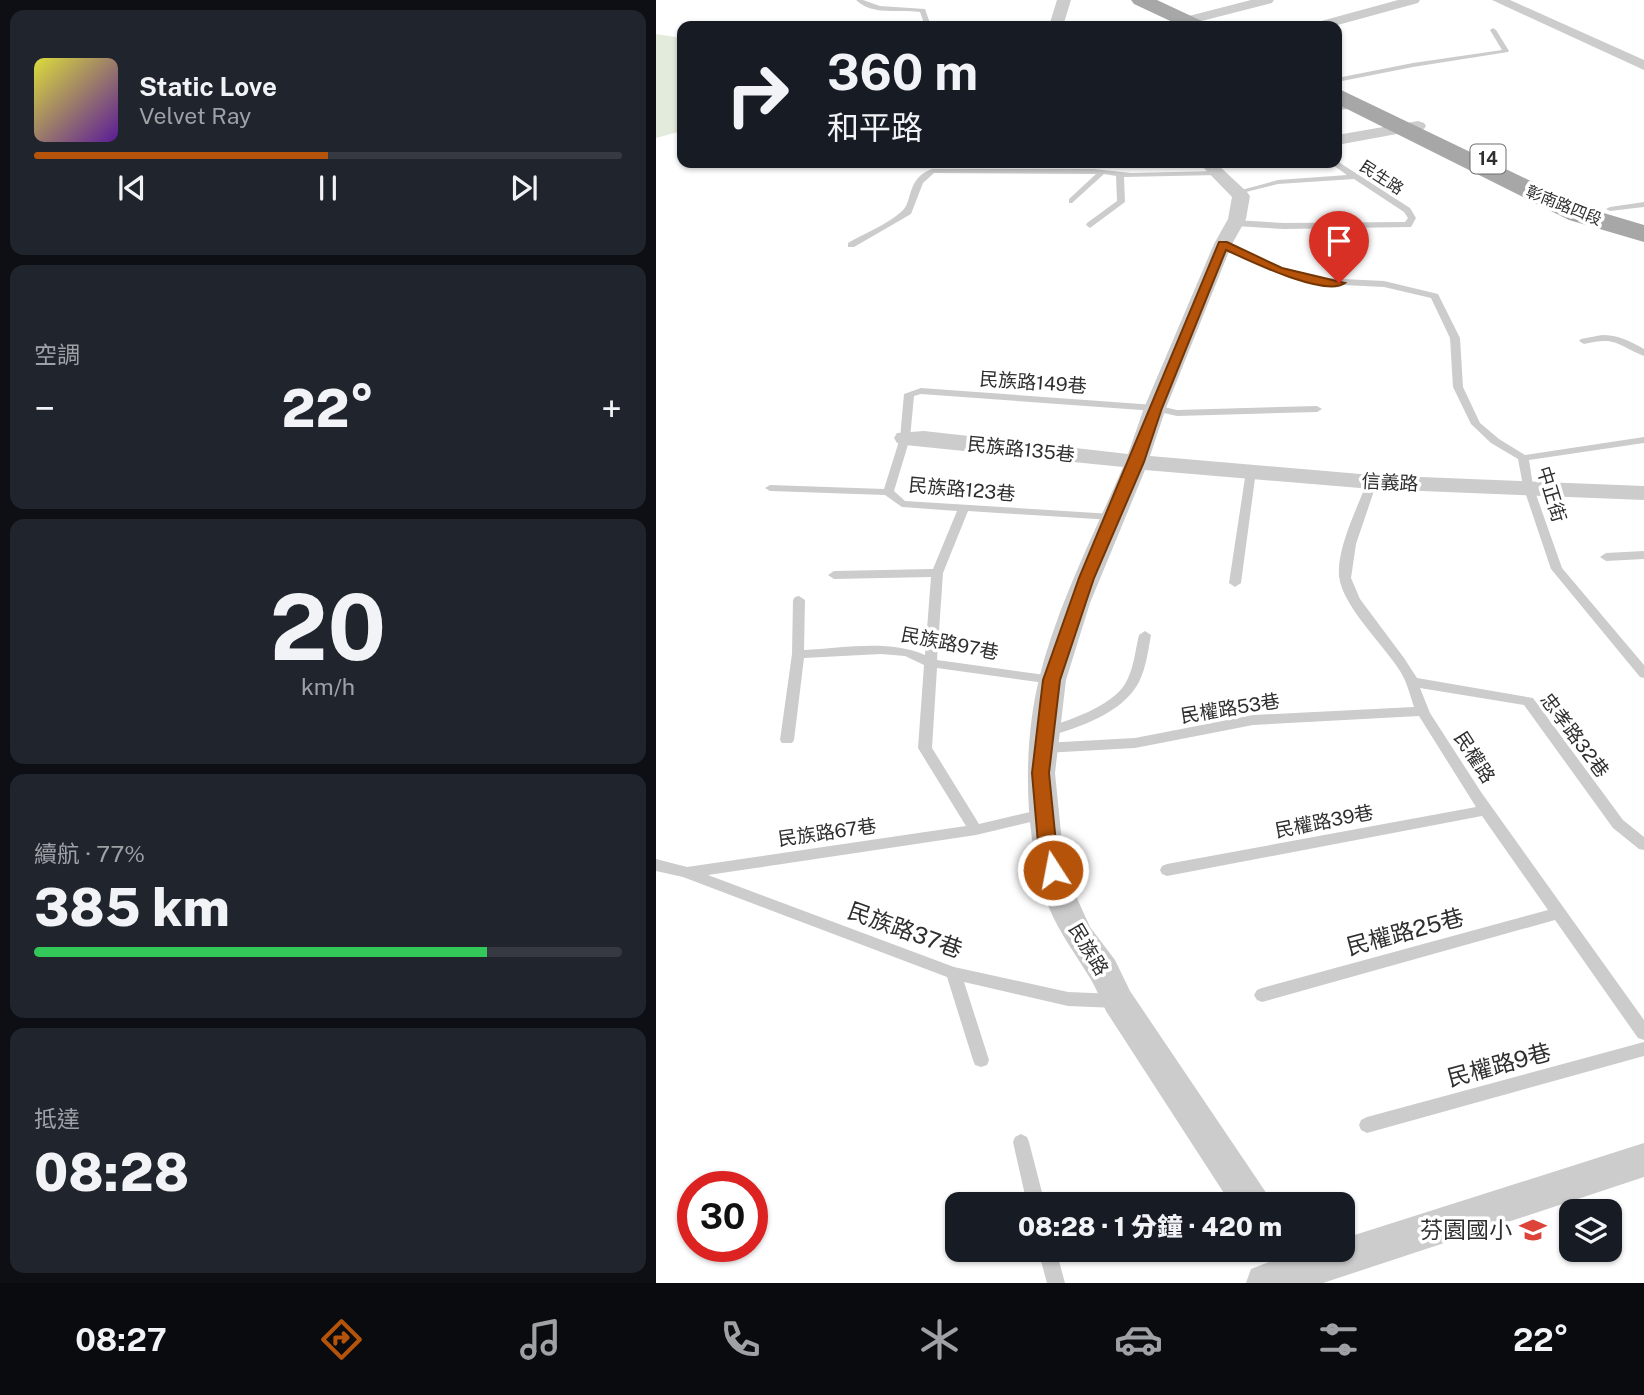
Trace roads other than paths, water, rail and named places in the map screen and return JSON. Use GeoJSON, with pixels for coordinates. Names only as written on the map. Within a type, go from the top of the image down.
{"type":"FeatureCollection","features":[{"type":"Feature","properties":{"kind":"main road"},"geometry":{"type":"LineString","coordinates":[[1141,0],[1192,21]]}},
{"type":"Feature","properties":{"kind":"main road"},"geometry":{"type":"LineString","coordinates":[[1164,0],[1193,21]]}},
{"type":"Feature","properties":{"kind":"main road","name":"彰南路四段"},"geometry":{"type":"LineString","coordinates":[[1342,85],[1411,128],[1578,214],[1644,234]]}},
{"type":"Feature","properties":{"kind":"main road","name":"彰南路四段"},"geometry":{"type":"LineString","coordinates":[[1344,103],[1644,222]]}},
{"type":"Feature","properties":{"kind":"main road"},"geometry":{"type":"LineString","coordinates":[[1578,214],[1644,250]]}},
{"type":"Feature","properties":{"kind":"street"},"geometry":{"type":"LineString","coordinates":[[1058,21],[1064,0]]}},
{"type":"Feature","properties":{"kind":"street"},"geometry":{"type":"LineString","coordinates":[[1197,21],[1267,0]]}},
{"type":"Feature","properties":{"kind":"street"},"geometry":{"type":"LineString","coordinates":[[1337,21],[1413,0]]}},
{"type":"Feature","properties":{"kind":"street"},"geometry":{"type":"LineString","coordinates":[[1499,0],[1644,66]]}},
{"type":"Feature","properties":{"kind":"street"},"geometry":{"type":"LineString","coordinates":[[1342,139],[1411,128]]}},
{"type":"Feature","properties":{"kind":"street"},"geometry":{"type":"LineString","coordinates":[[1213,168],[1238,192]]}},
{"type":"Feature","properties":{"kind":"street","name":"民族路"},"geometry":{"type":"LineString","coordinates":[[1238,192],[1241,197],[1229,233],[1077,603],[1052,680],[1041,773],[1047,843],[1060,896],[1078,935],[1103,970],[1118,1001],[1244,1192]]}},
{"type":"Feature","properties":{"kind":"street","name":"民族路135巷"},"geometry":{"type":"LineString","coordinates":[[905,439],[924,438],[1137,462]]}},
{"type":"Feature","properties":{"kind":"street","name":"信義路"},"geometry":{"type":"LineString","coordinates":[[1137,462],[1372,482],[1528,486],[1644,493]]}},
{"type":"Feature","properties":{"kind":"street"},"geometry":{"type":"LineString","coordinates":[[1281,1268],[1644,1160]]}},
{"type":"Feature","properties":{"kind":"lane"},"geometry":{"type":"LineString","coordinates":[[859,0],[863,5],[923,10],[926,21]]}},
{"type":"Feature","properties":{"kind":"lane"},"geometry":{"type":"LineString","coordinates":[[1342,81],[1413,65],[1506,51],[1493,30]]}},
{"type":"Feature","properties":{"kind":"lane"},"geometry":{"type":"LineString","coordinates":[[851,245],[907,212],[916,186],[925,174],[952,168]]}},
{"type":"Feature","properties":{"kind":"lane"},"geometry":{"type":"LineString","coordinates":[[971,168],[987,173],[1120,174],[1213,168]]}},
{"type":"Feature","properties":{"kind":"lane","name":"民生路"},"geometry":{"type":"LineString","coordinates":[[1229,233],[1284,226],[1408,225],[1412,218],[1407,210],[1342,168]]}},
{"type":"Feature","properties":{"kind":"lane"},"geometry":{"type":"LineString","coordinates":[[1072,201],[1102,173]]}},
{"type":"Feature","properties":{"kind":"lane"},"geometry":{"type":"LineString","coordinates":[[1090,225],[1121,202],[1120,174]]}},
{"type":"Feature","properties":{"kind":"lane"},"geometry":{"type":"LineString","coordinates":[[1238,192],[1287,180],[1356,177]]}},
{"type":"Feature","properties":{"kind":"lane"},"geometry":{"type":"LineString","coordinates":[[1610,209],[1644,204]]}},
{"type":"Feature","properties":{"kind":"lane","name":"中正街"},"geometry":{"type":"LineString","coordinates":[[1229,233],[1278,270],[1306,279],[1407,287],[1435,296],[1455,338],[1458,387],[1476,424],[1495,441],[1523,458],[1528,486],[1557,569],[1644,674]]}},
{"type":"Feature","properties":{"kind":"lane"},"geometry":{"type":"LineString","coordinates":[[1584,341],[1613,336],[1644,354]]}},
{"type":"Feature","properties":{"kind":"lane","name":"民族路149巷"},"geometry":{"type":"LineString","coordinates":[[909,394],[921,391],[1155,408]]}},
{"type":"Feature","properties":{"kind":"lane"},"geometry":{"type":"LineString","coordinates":[[889,492],[905,439],[909,394]]}},
{"type":"Feature","properties":{"kind":"lane"},"geometry":{"type":"LineString","coordinates":[[1155,408],[1177,412],[1317,409]]}},
{"type":"Feature","properties":{"kind":"lane"},"geometry":{"type":"LineString","coordinates":[[1523,458],[1644,440]]}},
{"type":"Feature","properties":{"kind":"lane"},"geometry":{"type":"LineString","coordinates":[[1235,583],[1251,471]]}},
{"type":"Feature","properties":{"kind":"lane","name":"民權路"},"geometry":{"type":"LineString","coordinates":[[1372,482],[1346,558],[1345,579],[1354,600],[1392,648],[1413,682],[1422,711],[1487,810],[1644,1032]]}},
{"type":"Feature","properties":{"kind":"lane","name":"民族路123巷"},"geometry":{"type":"LineString","coordinates":[[770,488],[889,492],[902,504],[1112,517]]}},
{"type":"Feature","properties":{"kind":"lane"},"geometry":{"type":"LineString","coordinates":[[963,508],[937,573],[925,748],[976,831]]}},
{"type":"Feature","properties":{"kind":"lane"},"geometry":{"type":"LineString","coordinates":[[1606,557],[1644,555]]}},
{"type":"Feature","properties":{"kind":"lane"},"geometry":{"type":"LineString","coordinates":[[834,575],[937,573]]}},
{"type":"Feature","properties":{"kind":"lane"},"geometry":{"type":"LineString","coordinates":[[787,740],[798,654],[800,600]]}},
{"type":"Feature","properties":{"kind":"lane"},"geometry":{"type":"LineString","coordinates":[[1044,741],[1112,703],[1129,690],[1145,635]]}},
{"type":"Feature","properties":{"kind":"lane","name":"民族路97巷"},"geometry":{"type":"LineString","coordinates":[[798,654],[881,650],[907,652],[931,663],[1052,680]]}},
{"type":"Feature","properties":{"kind":"lane","name":"忠孝路32巷"},"geometry":{"type":"LineString","coordinates":[[1413,682],[1528,701],[1618,824],[1644,845]]}},
{"type":"Feature","properties":{"kind":"lane","name":"民權路53巷"},"geometry":{"type":"LineString","coordinates":[[1044,741],[1135,743],[1253,720],[1422,711]]}},
{"type":"Feature","properties":{"kind":"lane","name":"民權路39巷"},"geometry":{"type":"LineString","coordinates":[[1167,870],[1487,810]]}},
{"type":"Feature","properties":{"kind":"lane","name":"民族路67巷"},"geometry":{"type":"LineString","coordinates":[[685,872],[976,831],[1045,813]]}},
{"type":"Feature","properties":{"kind":"lane"},"geometry":{"type":"LineString","coordinates":[[656,865],[685,872]]}},
{"type":"Feature","properties":{"kind":"lane","name":"民族路37巷"},"geometry":{"type":"LineString","coordinates":[[685,872],[953,973],[1068,999],[1118,1001]]}},
{"type":"Feature","properties":{"kind":"lane","name":"民權路25巷"},"geometry":{"type":"LineString","coordinates":[[1263,995],[1559,913]]}},
{"type":"Feature","properties":{"kind":"lane"},"geometry":{"type":"LineString","coordinates":[[953,973],[981,1060]]}},
{"type":"Feature","properties":{"kind":"lane","name":"民權路9巷"},"geometry":{"type":"LineString","coordinates":[[1367,1125],[1644,1049]]}},
{"type":"Feature","properties":{"kind":"lane"},"geometry":{"type":"LineString","coordinates":[[1021,1142],[1033,1192]]}},
{"type":"Feature","properties":{"kind":"lane"},"geometry":{"type":"LineString","coordinates":[[1050,1262],[1056,1283]]}},
{"type":"Feature","properties":{"kind":"place","name":"芬園國小"},"geometry":{"type":"Point","coordinates":[1533,1230]}}]}
